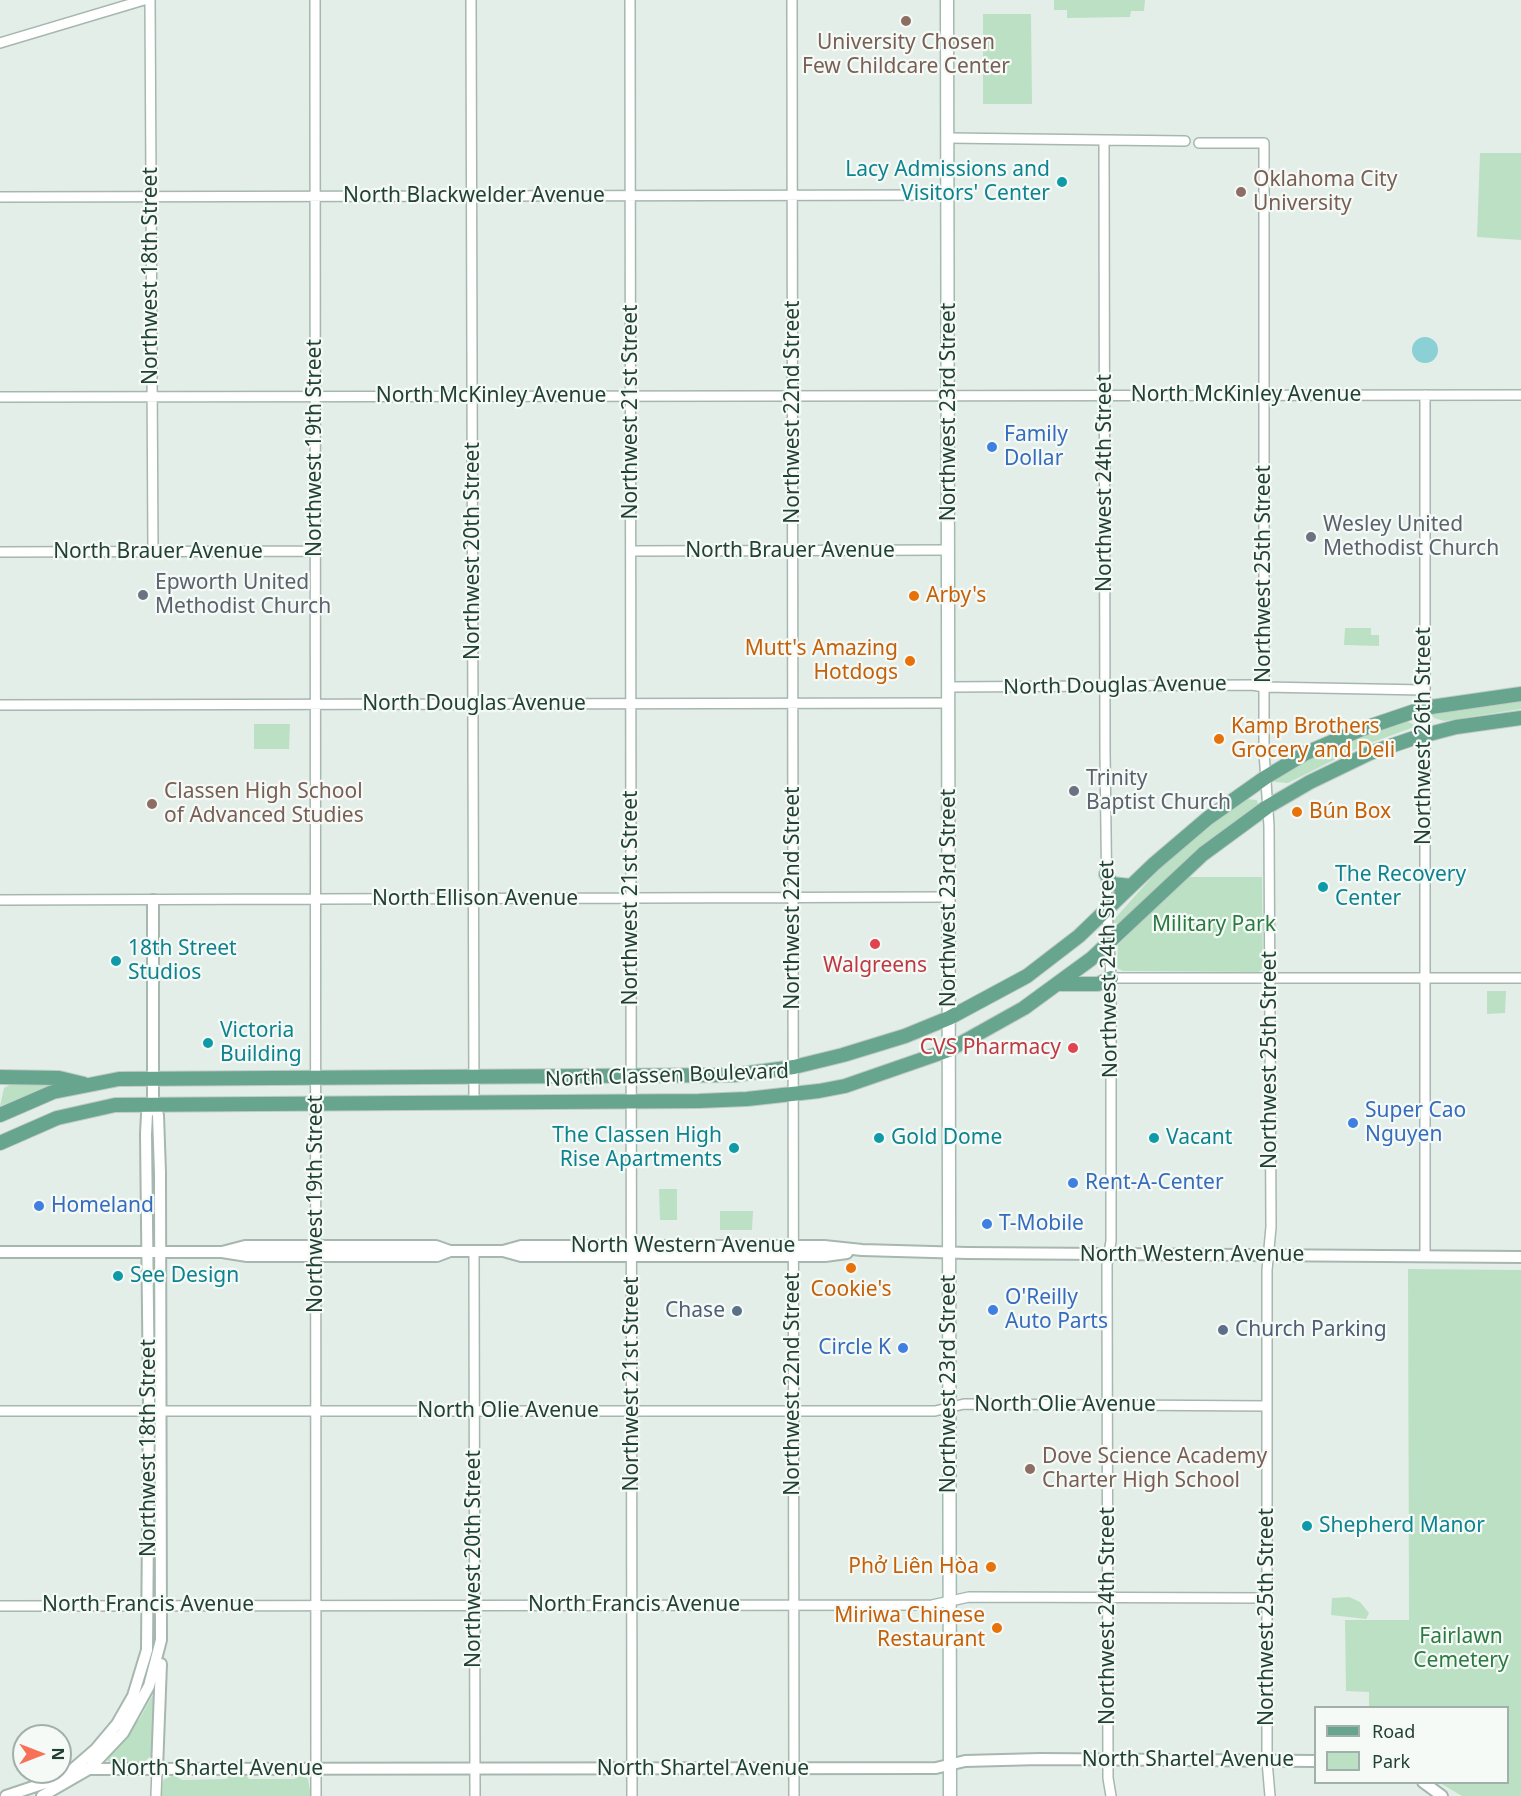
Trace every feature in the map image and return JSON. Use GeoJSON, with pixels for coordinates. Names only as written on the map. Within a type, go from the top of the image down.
{"type":"FeatureCollection","features":[{"type":"Feature","properties":{"kind":"main road","name":"Northwest 23rd Street"},"geometry":{"type":"LineString","coordinates":[[947,0],[950,1796]]}},
{"type":"Feature","properties":{"kind":"main road","name":"North Classen Boulevard"},"geometry":{"type":"LineString","coordinates":[[0,1115],[53,1092],[86,1084],[153,1077],[734,1075],[794,1067],[870,1048],[948,1018],[1027,976],[1107,910],[1199,826],[1266,777],[1334,740],[1424,708],[1521,694]]}},
{"type":"Feature","properties":{"kind":"main road","name":"North Classen Boulevard"},"geometry":{"type":"LineString","coordinates":[[0,1143],[35,1126],[79,1112],[115,1105],[747,1099],[845,1086],[950,1050],[1011,1016],[1059,984],[1109,943],[1203,854],[1267,807],[1370,753],[1425,735],[1521,718]]}},
{"type":"Feature","properties":{"kind":"main road"},"geometry":{"type":"LineString","coordinates":[[1106,874],[1115,885],[1131,886]]}},
{"type":"Feature","properties":{"kind":"main road"},"geometry":{"type":"LineString","coordinates":[[1059,984],[1098,984],[1111,978]]}},
{"type":"Feature","properties":{"kind":"main road"},"geometry":{"type":"LineString","coordinates":[[0,1077],[59,1078],[86,1084]]}},
{"type":"Feature","properties":{"kind":"street"},"geometry":{"type":"LineString","coordinates":[[0,43],[144,0]]}},
{"type":"Feature","properties":{"kind":"street","name":"Northwest 18th Street"},"geometry":{"type":"LineString","coordinates":[[150,0],[153,552]]}},
{"type":"Feature","properties":{"kind":"street","name":"Northwest 19th Street"},"geometry":{"type":"LineString","coordinates":[[315,0],[316,1796]]}},
{"type":"Feature","properties":{"kind":"street","name":"Northwest 20th Street"},"geometry":{"type":"LineString","coordinates":[[471,0],[474,1102]]}},
{"type":"Feature","properties":{"kind":"street","name":"Northwest 21st Street"},"geometry":{"type":"LineString","coordinates":[[630,0],[632,1796]]}},
{"type":"Feature","properties":{"kind":"street","name":"Northwest 22nd Street"},"geometry":{"type":"LineString","coordinates":[[792,0],[794,1796]]}},
{"type":"Feature","properties":{"kind":"street"},"geometry":{"type":"LineString","coordinates":[[948,138],[1185,141]]}},
{"type":"Feature","properties":{"kind":"street","name":"Northwest 24th Street"},"geometry":{"type":"LineString","coordinates":[[1104,141],[1106,874],[1111,978],[1111,1241],[1107,1405],[1108,1760],[1111,1796]]}},
{"type":"Feature","properties":{"kind":"street","name":"Northwest 25th Street"},"geometry":{"type":"LineString","coordinates":[[1199,143],[1264,143],[1264,687],[1271,1243],[1267,1406],[1267,1761],[1270,1796]]}},
{"type":"Feature","properties":{"kind":"street","name":"North Blackwelder Avenue"},"geometry":{"type":"LineString","coordinates":[[0,197],[948,195]]}},
{"type":"Feature","properties":{"kind":"street","name":"Northwest 26th Street"},"geometry":{"type":"LineString","coordinates":[[1425,395],[1425,1256]]}},
{"type":"Feature","properties":{"kind":"street","name":"North McKinley Avenue"},"geometry":{"type":"LineString","coordinates":[[0,397],[1521,395]]}},
{"type":"Feature","properties":{"kind":"street","name":"North Brauer Avenue"},"geometry":{"type":"LineString","coordinates":[[631,551],[949,550]]}},
{"type":"Feature","properties":{"kind":"street","name":"North Brauer Avenue"},"geometry":{"type":"LineString","coordinates":[[0,552],[315,551]]}},
{"type":"Feature","properties":{"kind":"street","name":"North Douglas Avenue"},"geometry":{"type":"LineString","coordinates":[[949,687],[1252,685],[1424,690]]}},
{"type":"Feature","properties":{"kind":"street","name":"North Douglas Avenue"},"geometry":{"type":"LineString","coordinates":[[0,705],[949,703]]}},
{"type":"Feature","properties":{"kind":"street","name":"North Ellison Avenue"},"geometry":{"type":"LineString","coordinates":[[0,900],[949,897]]}},
{"type":"Feature","properties":{"kind":"street","name":"Northwest 18th Street"},"geometry":{"type":"LineString","coordinates":[[73,1769],[109,1734],[133,1696],[147,1650],[154,1605],[154,1411],[160,1190],[158,1114],[153,1103],[153,900]]}},
{"type":"Feature","properties":{"kind":"street"},"geometry":{"type":"LineString","coordinates":[[1111,978],[1521,978]]}},
{"type":"Feature","properties":{"kind":"street","name":"Northwest 18th Street"},"geometry":{"type":"LineString","coordinates":[[153,1103],[147,1114],[146,1190],[154,1411]]}},
{"type":"Feature","properties":{"kind":"street"},"geometry":{"type":"LineString","coordinates":[[146,1190],[160,1190]]}},
{"type":"Feature","properties":{"kind":"street","name":"North Western Avenue"},"geometry":{"type":"LineString","coordinates":[[0,1252],[222,1252],[247,1256],[316,1251],[437,1256],[450,1251],[503,1251],[521,1256],[632,1251],[793,1251],[824,1246],[862,1250],[1109,1255],[1521,1257]]}},
{"type":"Feature","properties":{"kind":"street","name":"Northwest 20th Street"},"geometry":{"type":"LineString","coordinates":[[474,1251],[474,1796]]}},
{"type":"Feature","properties":{"kind":"street","name":"North Olie Avenue"},"geometry":{"type":"LineString","coordinates":[[0,1411],[935,1411],[964,1404],[1267,1406]]}},
{"type":"Feature","properties":{"kind":"street","name":"North Francis Avenue"},"geometry":{"type":"LineString","coordinates":[[0,1606],[932,1605],[969,1597],[1267,1598]]}},
{"type":"Feature","properties":{"kind":"street","name":"Northwest 18th Street"},"geometry":{"type":"LineString","coordinates":[[89,1769],[110,1749],[137,1712],[155,1671],[161,1640],[154,1605]]}},
{"type":"Feature","properties":{"kind":"street"},"geometry":{"type":"LineString","coordinates":[[156,1796],[161,1640]]}},
{"type":"Feature","properties":{"kind":"street","name":"North Shartel Avenue"},"geometry":{"type":"LineString","coordinates":[[6,1796],[38,1787],[73,1769],[936,1768],[965,1761],[1314,1761]]}},
{"type":"Feature","properties":{"kind":"street","name":"North Shartel Avenue"},"geometry":{"type":"LineString","coordinates":[[42,1796],[89,1769]]}},
{"type":"Feature","properties":{"kind":"street"},"geometry":{"type":"LineString","coordinates":[[1426,1784],[1442,1796]]}},
{"type":"Feature","properties":{"kind":"green space"},"geometry":{"type":"Polygon","coordinates":[[[1054,0],[1145,0],[1144,11],[1131,11],[1130,17],[1067,18],[1067,10],[1054,10],[1054,0]]]}},
{"type":"Feature","properties":{"kind":"green space"},"geometry":{"type":"Polygon","coordinates":[[[983,14],[1031,14],[1032,104],[983,104],[983,14]]]}},
{"type":"Feature","properties":{"kind":"green space"},"geometry":{"type":"Polygon","coordinates":[[[1480,153],[1521,153],[1521,240],[1477,237],[1480,153]]]}},
{"type":"Feature","properties":{"kind":"green space"},"geometry":{"type":"Polygon","coordinates":[[[1345,628],[1371,628],[1371,635],[1379,635],[1379,646],[1344,645],[1345,628]]]}},
{"type":"Feature","properties":{"kind":"green space"},"geometry":{"type":"Polygon","coordinates":[[[1521,699],[1521,709],[1444,721],[1434,718],[1430,713],[1521,699]]]}},
{"type":"Feature","properties":{"kind":"green space"},"geometry":{"type":"Polygon","coordinates":[[[1406,721],[1417,726],[1362,746],[1288,783],[1275,782],[1276,778],[1315,756],[1383,727],[1406,721]]]}},
{"type":"Feature","properties":{"kind":"green space"},"geometry":{"type":"Polygon","coordinates":[[[254,724],[290,724],[289,749],[254,749],[254,724]]]}},
{"type":"Feature","properties":{"kind":"green space"},"geometry":{"type":"Polygon","coordinates":[[[1246,799],[1257,800],[1258,804],[1197,849],[1120,923],[1111,923],[1158,870],[1188,842],[1246,799]]]}},
{"type":"Feature","properties":{"kind":"green space","name":"Military Park"},"geometry":{"type":"Polygon","coordinates":[[[1188,875],[1191,877],[1262,877],[1263,967],[1259,972],[1123,971],[1117,968],[1118,945],[1188,875]]]}},
{"type":"Feature","properties":{"kind":"green space"},"geometry":{"type":"Polygon","coordinates":[[[1487,991],[1506,991],[1505,1013],[1487,1014],[1487,991]]]}},
{"type":"Feature","properties":{"kind":"green space"},"geometry":{"type":"Polygon","coordinates":[[[15,1082],[56,1083],[0,1106],[4,1088],[15,1082]]]}},
{"type":"Feature","properties":{"kind":"green space"},"geometry":{"type":"Polygon","coordinates":[[[659,1189],[677,1189],[677,1220],[660,1220],[659,1189]]]}},
{"type":"Feature","properties":{"kind":"green space"},"geometry":{"type":"Polygon","coordinates":[[[720,1211],[753,1211],[752,1230],[720,1230],[720,1211]]]}},
{"type":"Feature","properties":{"kind":"green space","name":"Fairlawn Cemetery"},"geometry":{"type":"Polygon","coordinates":[[[1408,1269],[1521,1270],[1521,1796],[1462,1796],[1442,1784],[1509,1784],[1509,1706],[1369,1706],[1369,1692],[1346,1691],[1345,1620],[1409,1620],[1408,1269]]]}},
{"type":"Feature","properties":{"kind":"green space"},"geometry":{"type":"Polygon","coordinates":[[[1349,1597],[1360,1602],[1369,1613],[1366,1619],[1331,1615],[1332,1598],[1349,1597]]]}},
{"type":"Feature","properties":{"kind":"green space"},"geometry":{"type":"Polygon","coordinates":[[[155,1691],[154,1751],[151,1756],[144,1762],[109,1762],[107,1760],[140,1718],[155,1691]]]}},
{"type":"Feature","properties":{"kind":"green space"},"geometry":{"type":"Polygon","coordinates":[[[174,1775],[182,1780],[227,1779],[229,1775],[246,1775],[249,1779],[294,1779],[302,1775],[308,1779],[311,1796],[160,1796],[163,1780],[174,1775]]]}},
{"type":"Feature","properties":{"kind":"water"},"geometry":{"type":"Polygon","coordinates":[[[1425,337],[1434,341],[1438,350],[1434,359],[1425,363],[1416,359],[1412,350],[1416,341],[1425,337]]]}},
{"type":"Feature","properties":{"kind":"place","name":"University Chosen Few Childcare Center"},"geometry":{"type":"Point","coordinates":[906,21]}},
{"type":"Feature","properties":{"kind":"place","name":"Lacy Admissions and Visitors' Center"},"geometry":{"type":"Point","coordinates":[1062,182]}},
{"type":"Feature","properties":{"kind":"place","name":"Oklahoma City University"},"geometry":{"type":"Point","coordinates":[1241,192]}},
{"type":"Feature","properties":{"kind":"place","name":"Family Dollar"},"geometry":{"type":"Point","coordinates":[992,447]}},
{"type":"Feature","properties":{"kind":"place","name":"Wesley United Methodist Church"},"geometry":{"type":"Point","coordinates":[1311,537]}},
{"type":"Feature","properties":{"kind":"place","name":"Epworth United Methodist Church"},"geometry":{"type":"Point","coordinates":[143,595]}},
{"type":"Feature","properties":{"kind":"place","name":"Arby's"},"geometry":{"type":"Point","coordinates":[914,596]}},
{"type":"Feature","properties":{"kind":"place","name":"Mutt's Amazing Hotdogs"},"geometry":{"type":"Point","coordinates":[910,661]}},
{"type":"Feature","properties":{"kind":"place","name":"Kamp Brothers Grocery and Deli"},"geometry":{"type":"Point","coordinates":[1219,739]}},
{"type":"Feature","properties":{"kind":"place","name":"Trinity Baptist Church"},"geometry":{"type":"Point","coordinates":[1074,791]}},
{"type":"Feature","properties":{"kind":"place","name":"Classen High School of Advanced Studies"},"geometry":{"type":"Point","coordinates":[152,804]}},
{"type":"Feature","properties":{"kind":"place","name":"Bún Box"},"geometry":{"type":"Point","coordinates":[1297,812]}},
{"type":"Feature","properties":{"kind":"place","name":"The Recovery Center"},"geometry":{"type":"Point","coordinates":[1323,887]}},
{"type":"Feature","properties":{"kind":"place","name":"Walgreens"},"geometry":{"type":"Point","coordinates":[875,944]}},
{"type":"Feature","properties":{"kind":"place","name":"18th Street Studios"},"geometry":{"type":"Point","coordinates":[116,961]}},
{"type":"Feature","properties":{"kind":"place","name":"Victoria Building"},"geometry":{"type":"Point","coordinates":[208,1043]}},
{"type":"Feature","properties":{"kind":"place","name":"CVS Pharmacy"},"geometry":{"type":"Point","coordinates":[1073,1048]}},
{"type":"Feature","properties":{"kind":"place","name":"Super Cao Nguyen"},"geometry":{"type":"Point","coordinates":[1353,1123]}},
{"type":"Feature","properties":{"kind":"place","name":"Gold Dome"},"geometry":{"type":"Point","coordinates":[879,1138]}},
{"type":"Feature","properties":{"kind":"place","name":"Vacant"},"geometry":{"type":"Point","coordinates":[1154,1138]}},
{"type":"Feature","properties":{"kind":"place","name":"The Classen High Rise Apartments"},"geometry":{"type":"Point","coordinates":[734,1148]}},
{"type":"Feature","properties":{"kind":"place","name":"Rent-A-Center"},"geometry":{"type":"Point","coordinates":[1073,1183]}},
{"type":"Feature","properties":{"kind":"place","name":"Homeland"},"geometry":{"type":"Point","coordinates":[39,1206]}},
{"type":"Feature","properties":{"kind":"place","name":"T-Mobile"},"geometry":{"type":"Point","coordinates":[987,1224]}},
{"type":"Feature","properties":{"kind":"place","name":"Cookie's"},"geometry":{"type":"Point","coordinates":[851,1268]}},
{"type":"Feature","properties":{"kind":"place","name":"See Design"},"geometry":{"type":"Point","coordinates":[118,1276]}},
{"type":"Feature","properties":{"kind":"place","name":"O'Reilly Auto Parts"},"geometry":{"type":"Point","coordinates":[993,1310]}},
{"type":"Feature","properties":{"kind":"place","name":"Chase"},"geometry":{"type":"Point","coordinates":[737,1311]}},
{"type":"Feature","properties":{"kind":"place","name":"Church Parking"},"geometry":{"type":"Point","coordinates":[1223,1330]}},
{"type":"Feature","properties":{"kind":"place","name":"Circle K"},"geometry":{"type":"Point","coordinates":[903,1348]}},
{"type":"Feature","properties":{"kind":"place","name":"Dove Science Academy Charter High School"},"geometry":{"type":"Point","coordinates":[1030,1469]}},
{"type":"Feature","properties":{"kind":"place","name":"Shepherd Manor"},"geometry":{"type":"Point","coordinates":[1307,1526]}},
{"type":"Feature","properties":{"kind":"place","name":"Phở Liên Hòa"},"geometry":{"type":"Point","coordinates":[991,1567]}},
{"type":"Feature","properties":{"kind":"place","name":"Miriwa Chinese Restaurant"},"geometry":{"type":"Point","coordinates":[997,1628]}}]}
